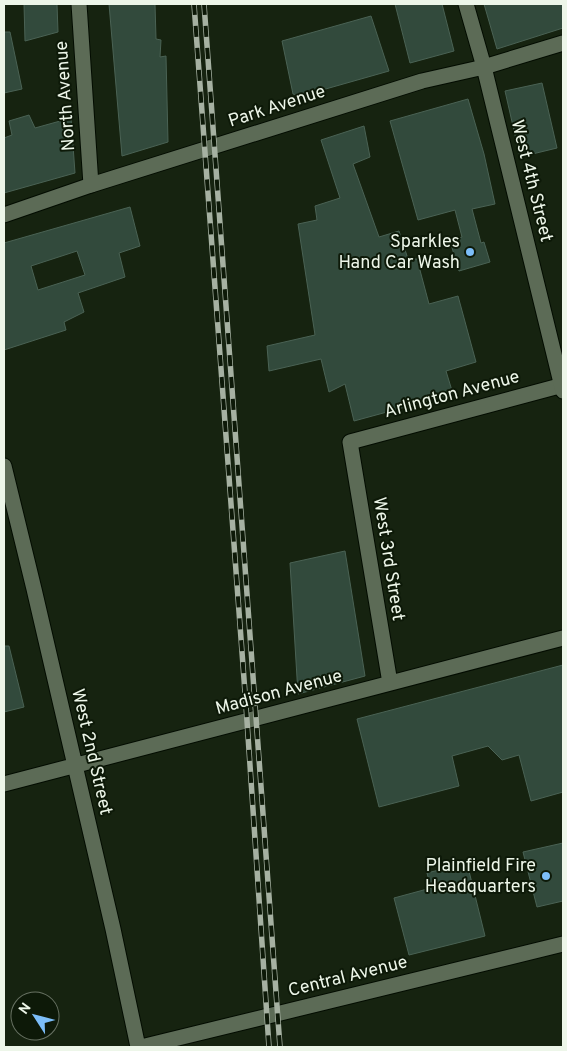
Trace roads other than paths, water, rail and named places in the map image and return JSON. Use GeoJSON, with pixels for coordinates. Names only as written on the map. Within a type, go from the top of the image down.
{"type":"FeatureCollection","features":[{"type":"Feature","properties":{"kind":"street","name":"North Avenue"},"geometry":{"type":"LineString","coordinates":[[79,4],[91,185]]}},
{"type":"Feature","properties":{"kind":"street","name":"West 4th Street"},"geometry":{"type":"LineString","coordinates":[[466,4],[484,67],[563,387]]}},
{"type":"Feature","properties":{"kind":"street","name":"Park Avenue"},"geometry":{"type":"LineString","coordinates":[[4,215],[91,185],[422,81],[484,67],[563,43]]}},
{"type":"Feature","properties":{"kind":"street","name":"Arlington Avenue"},"geometry":{"type":"LineString","coordinates":[[350,442],[563,387]]}},
{"type":"Feature","properties":{"kind":"street","name":"West 3rd Street"},"geometry":{"type":"LineString","coordinates":[[350,442],[390,683]]}},
{"type":"Feature","properties":{"kind":"street","name":"West 2nd Street"},"geometry":{"type":"LineString","coordinates":[[4,466],[8,509],[34,589],[140,1047]]}},
{"type":"Feature","properties":{"kind":"street","name":"Madison Avenue"},"geometry":{"type":"LineString","coordinates":[[4,784],[563,638]]}},
{"type":"Feature","properties":{"kind":"street","name":"Central Avenue"},"geometry":{"type":"LineString","coordinates":[[140,1047],[563,944]]}},
{"type":"Feature","properties":{"kind":"railway"},"geometry":{"type":"LineString","coordinates":[[194,4],[246,706],[269,1047]]}},
{"type":"Feature","properties":{"kind":"railway"},"geometry":{"type":"LineString","coordinates":[[204,4],[280,1047]]}},
{"type":"Feature","properties":{"kind":"place","name":"Sparkles Hand Car Wash"},"geometry":{"type":"Point","coordinates":[470,252]}},
{"type":"Feature","properties":{"kind":"place","name":"Plainfield Fire Headquarters"},"geometry":{"type":"Point","coordinates":[546,876]}}]}
